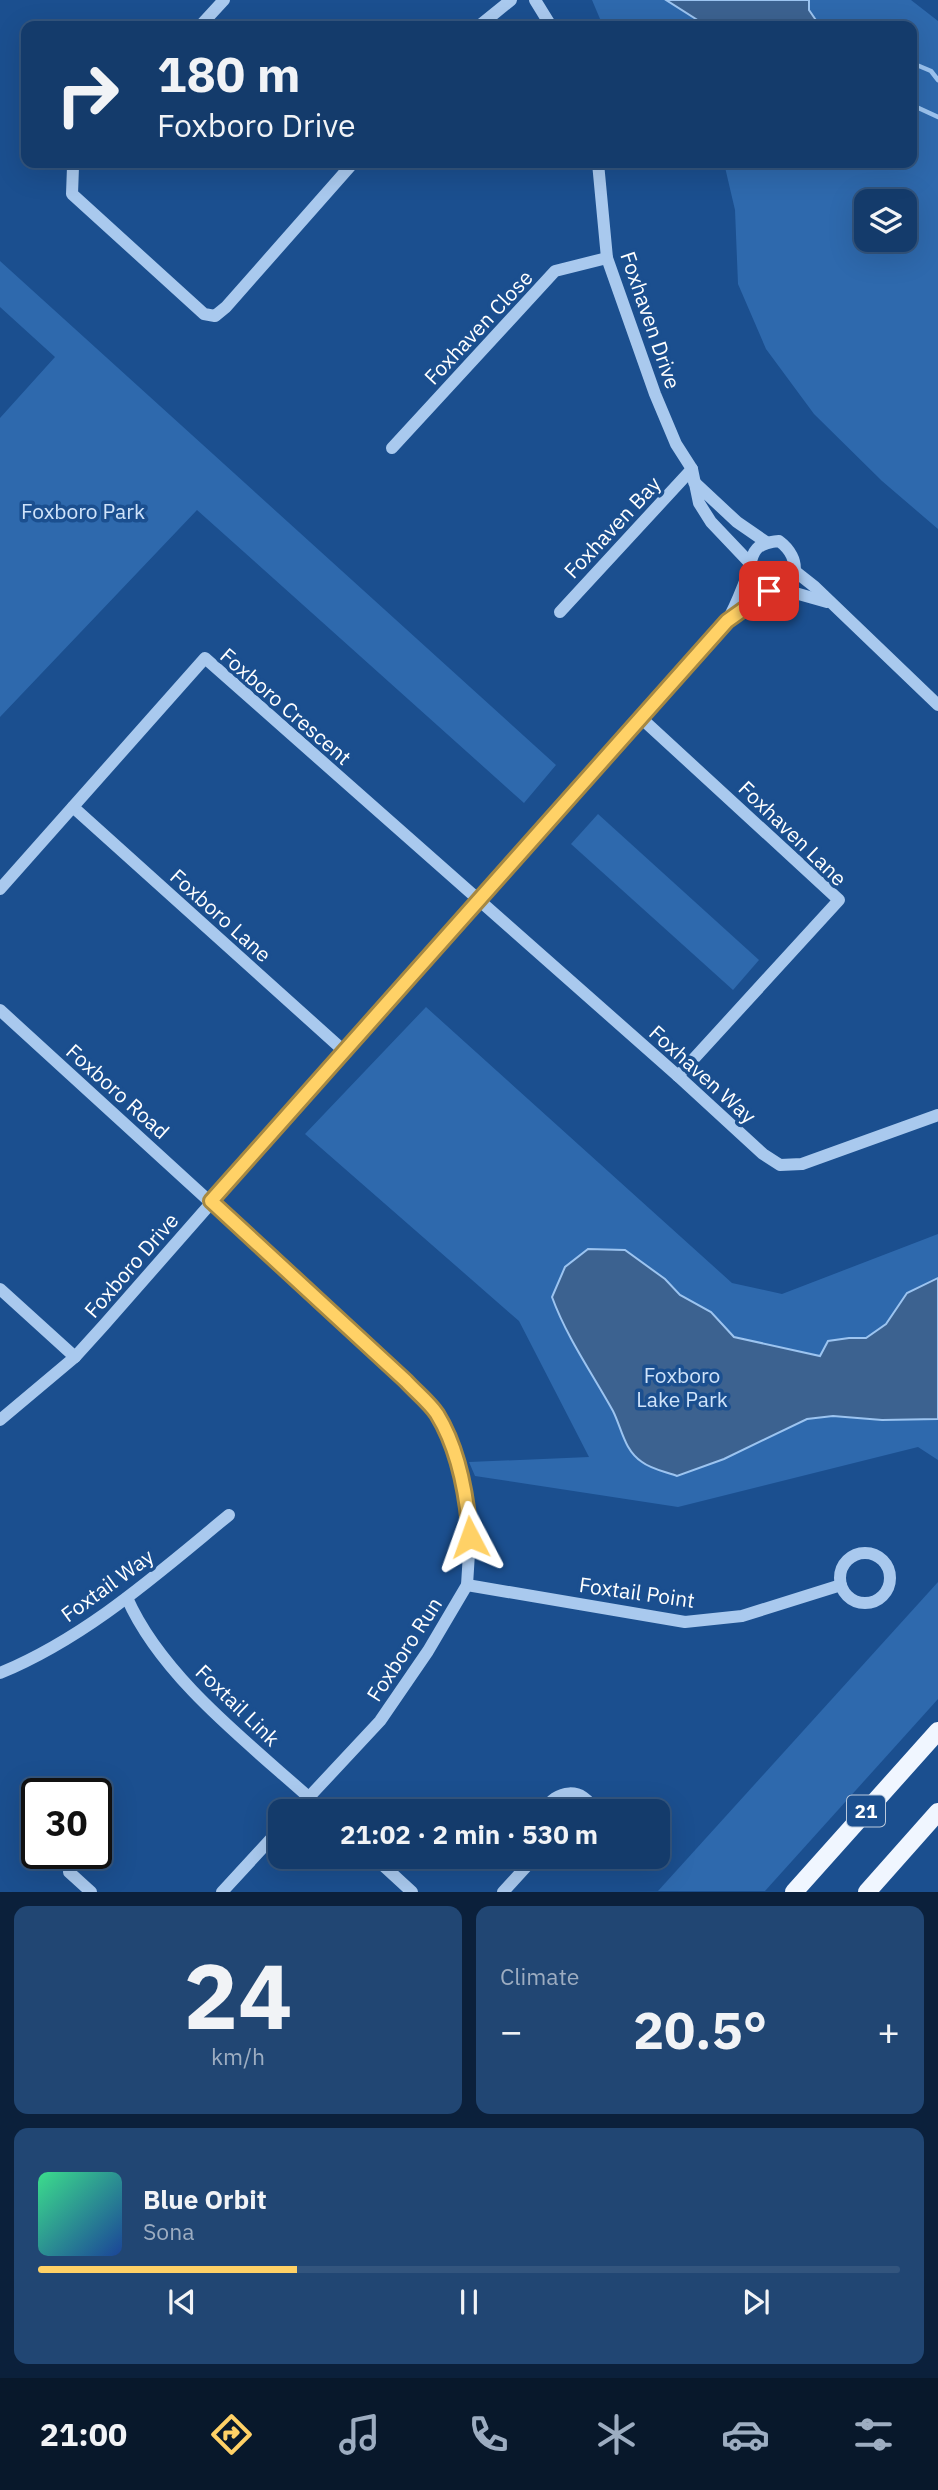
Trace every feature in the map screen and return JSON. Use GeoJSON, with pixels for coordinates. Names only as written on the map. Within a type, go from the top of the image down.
{"type":"FeatureCollection","features":[{"type":"Feature","properties":{"kind":"main road","name":"21"},"geometry":{"type":"LineString","coordinates":[[794,1892],[938,1731]]}},
{"type":"Feature","properties":{"kind":"main road","name":"21"},"geometry":{"type":"LineString","coordinates":[[867,1892],[938,1812]]}},
{"type":"Feature","properties":{"kind":"street"},"geometry":{"type":"LineString","coordinates":[[205,21],[224,0]]}},
{"type":"Feature","properties":{"kind":"street"},"geometry":{"type":"LineString","coordinates":[[485,21],[511,0]]}},
{"type":"Feature","properties":{"kind":"street"},"geometry":{"type":"LineString","coordinates":[[535,0],[548,21]]}},
{"type":"Feature","properties":{"kind":"street"},"geometry":{"type":"LineString","coordinates":[[73,168],[72,194],[204,314],[215,316],[226,307],[349,168]]}},
{"type":"Feature","properties":{"kind":"street","name":"Foxhaven Drive"},"geometry":{"type":"LineString","coordinates":[[598,168],[607,258],[655,394],[676,444],[693,475],[737,522],[766,542]]}},
{"type":"Feature","properties":{"kind":"street","name":"Foxhaven Close"},"geometry":{"type":"LineString","coordinates":[[392,448],[555,271],[607,258]]}},
{"type":"Feature","properties":{"kind":"street","name":"Foxhaven Drive"},"geometry":{"type":"LineString","coordinates":[[693,475],[699,503],[748,568]]}},
{"type":"Feature","properties":{"kind":"street","name":"Foxhaven Bay"},"geometry":{"type":"LineString","coordinates":[[560,611],[693,475]]}},
{"type":"Feature","properties":{"kind":"street"},"geometry":{"type":"LineString","coordinates":[[775,590],[792,580],[796,572],[793,555],[779,541],[766,542],[759,547],[748,568],[752,581],[775,590],[831,603]]}},
{"type":"Feature","properties":{"kind":"street","name":"Foxboro Drive"},"geometry":{"type":"LineString","coordinates":[[0,1420],[75,1357],[477,900],[727,621],[737,604],[748,568]]}},
{"type":"Feature","properties":{"kind":"street"},"geometry":{"type":"LineString","coordinates":[[796,572],[938,705]]}},
{"type":"Feature","properties":{"kind":"street","name":"Foxboro Drive"},"geometry":{"type":"LineString","coordinates":[[727,621],[775,590]]}},
{"type":"Feature","properties":{"kind":"street","name":"Foxboro Crescent"},"geometry":{"type":"LineString","coordinates":[[0,889],[205,658],[477,900]]}},
{"type":"Feature","properties":{"kind":"street","name":"Foxhaven Lane"},"geometry":{"type":"LineString","coordinates":[[641,718],[839,900],[678,1076]]}},
{"type":"Feature","properties":{"kind":"street","name":"Foxboro Lane"},"geometry":{"type":"LineString","coordinates":[[73,807],[344,1052]]}},
{"type":"Feature","properties":{"kind":"street","name":"Foxhaven Way"},"geometry":{"type":"LineString","coordinates":[[477,900],[763,1154],[780,1165],[802,1164],[938,1115]]}},
{"type":"Feature","properties":{"kind":"street","name":"Foxboro Road"},"geometry":{"type":"LineString","coordinates":[[0,1010],[211,1201]]}},
{"type":"Feature","properties":{"kind":"street","name":"Foxboro Run"},"geometry":{"type":"LineString","coordinates":[[211,1201],[406,1381],[436,1413],[455,1456],[467,1499],[470,1537],[467,1585],[428,1651],[380,1721],[309,1798]]}},
{"type":"Feature","properties":{"kind":"street"},"geometry":{"type":"LineString","coordinates":[[0,1289],[75,1357]]}},
{"type":"Feature","properties":{"kind":"street","name":"Foxtail Way"},"geometry":{"type":"LineString","coordinates":[[0,1672],[58,1645],[127,1598],[229,1516]]}},
{"type":"Feature","properties":{"kind":"street"},"geometry":{"type":"LineString","coordinates":[[868,1553],[883,1560],[887,1567],[889,1583],[886,1591],[874,1601],[851,1598],[841,1585],[841,1569],[852,1556],[868,1553]]}},
{"type":"Feature","properties":{"kind":"street","name":"Foxtail Point"},"geometry":{"type":"LineString","coordinates":[[467,1585],[685,1622],[742,1616],[841,1585]]}},
{"type":"Feature","properties":{"kind":"street","name":"Foxtail Link"},"geometry":{"type":"LineString","coordinates":[[127,1598],[138,1622],[193,1693],[309,1798]]}},
{"type":"Feature","properties":{"kind":"street"},"geometry":{"type":"LineString","coordinates":[[553,1799],[570,1793],[586,1799]]}},
{"type":"Feature","properties":{"kind":"street"},"geometry":{"type":"LineString","coordinates":[[222,1892],[268,1842]]}},
{"type":"Feature","properties":{"kind":"street"},"geometry":{"type":"LineString","coordinates":[[387,1869],[412,1892]]}},
{"type":"Feature","properties":{"kind":"street"},"geometry":{"type":"LineString","coordinates":[[503,1892],[524,1869]]}},
{"type":"Feature","properties":{"kind":"street"},"geometry":{"type":"LineString","coordinates":[[69,1872],[91,1892]]}},
{"type":"Feature","properties":{"kind":"green space"},"geometry":{"type":"Polygon","coordinates":[[[592,0],[666,0],[698,21],[601,21],[592,0]]]}},
{"type":"Feature","properties":{"kind":"green space"},"geometry":{"type":"Polygon","coordinates":[[[809,0],[911,0],[938,21],[938,529],[882,481],[814,414],[766,349],[738,284],[735,210],[725,168],[917,168],[917,21],[817,21],[809,10],[809,0]]]}},
{"type":"Feature","properties":{"kind":"green space","name":"Foxboro Park"},"geometry":{"type":"Polygon","coordinates":[[[0,261],[556,765],[524,803],[197,510],[0,717],[0,418],[55,357],[0,307],[0,261]]]}},
{"type":"Feature","properties":{"kind":"green space"},"geometry":{"type":"Polygon","coordinates":[[[598,814],[759,960],[733,990],[571,844],[598,814]]]}},
{"type":"Feature","properties":{"kind":"green space","name":"Foxboro Lake Park"},"geometry":{"type":"Polygon","coordinates":[[[426,1007],[732,1283],[782,1294],[938,1234],[938,1460],[918,1447],[678,1507],[475,1476],[469,1462],[589,1457],[519,1321],[305,1134],[426,1007]]]}},
{"type":"Feature","properties":{"kind":"green space"},"geometry":{"type":"Polygon","coordinates":[[[938,1582],[938,1699],[765,1891],[658,1891],[938,1582]]]}},
{"type":"Feature","properties":{"kind":"shaded area"},"geometry":{"type":"Polygon","coordinates":[[[666,0],[809,0],[809,10],[817,21],[699,21],[666,0]]]}},
{"type":"Feature","properties":{"kind":"shaded area"},"geometry":{"type":"Polygon","coordinates":[[[588,1249],[625,1250],[665,1279],[680,1295],[711,1312],[734,1337],[820,1356],[828,1341],[866,1338],[886,1324],[907,1293],[938,1278],[938,1419],[882,1420],[833,1416],[807,1419],[724,1459],[677,1476],[650,1467],[631,1452],[613,1411],[572,1341],[552,1297],[565,1267],[588,1249]]]}},
{"type":"Feature","properties":{"kind":"waterway"},"geometry":{"type":"LineString","coordinates":[[917,65],[931,71],[938,80]]}},
{"type":"Feature","properties":{"kind":"waterway"},"geometry":{"type":"LineString","coordinates":[[917,107],[938,117]]}},
{"type":"Feature","properties":{"kind":"route"},"geometry":{"type":"LineString","coordinates":[[470,1537],[467,1499],[455,1456],[436,1413],[406,1381],[211,1201],[727,621],[769,591]]}}]}
